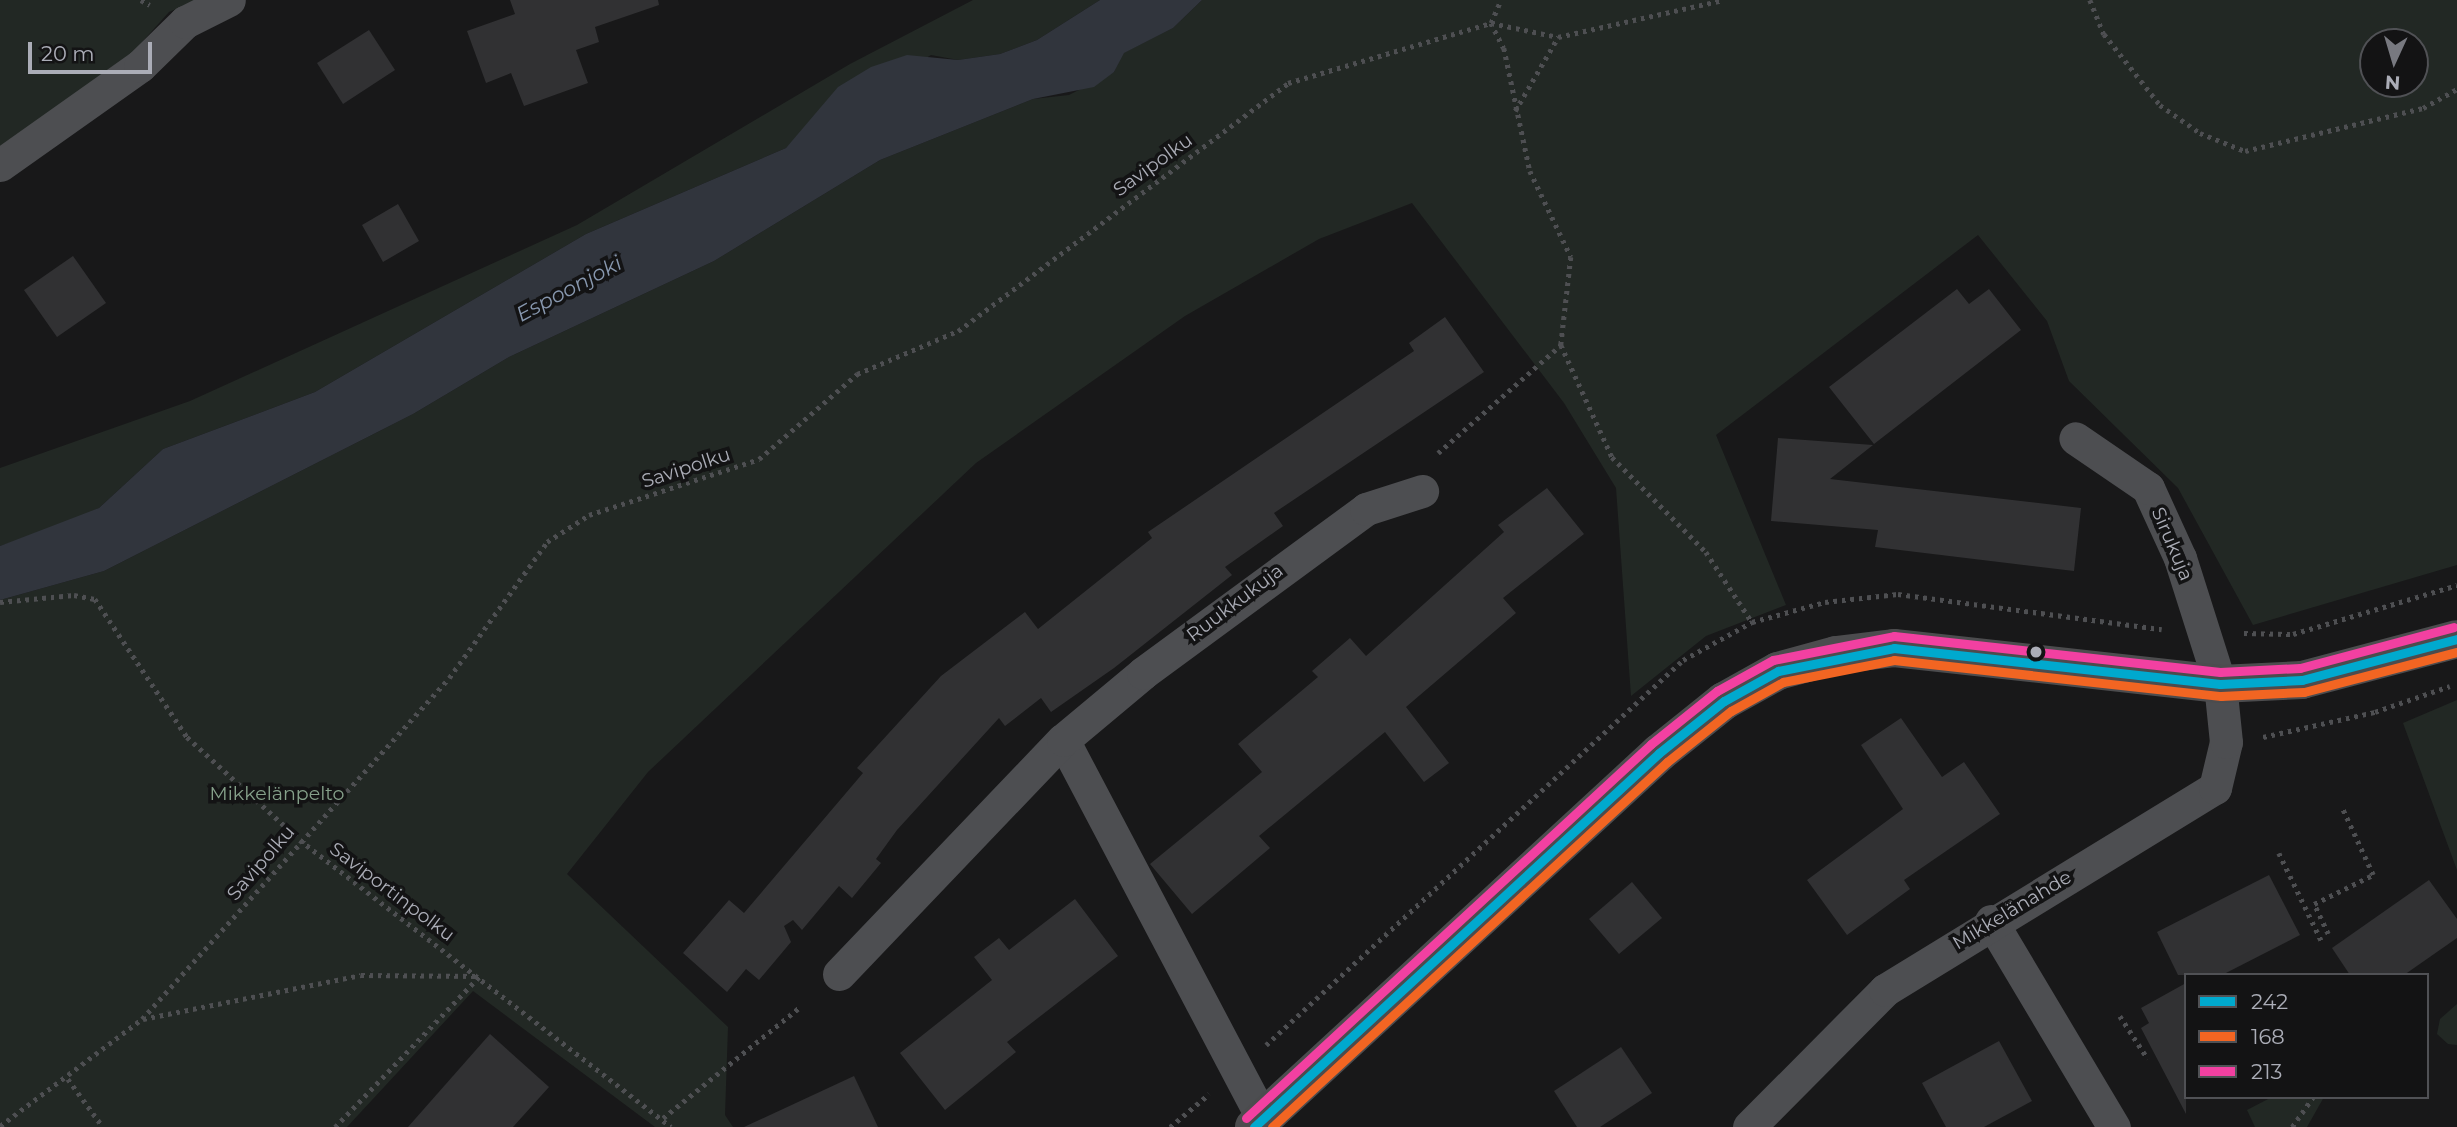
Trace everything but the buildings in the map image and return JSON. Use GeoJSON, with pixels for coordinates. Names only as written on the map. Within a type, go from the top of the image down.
{"type":"FeatureCollection","features":[{"type":"Feature","properties":{"kind":"main road"},"geometry":{"type":"LineString","coordinates":[[1258,1123],[1659,753],[1724,701],[1778,671],[1836,655],[1894,649],[2220,684],[2302,680],[2457,639]]}},
{"type":"Feature","properties":{"kind":"street"},"geometry":{"type":"LineString","coordinates":[[0,165],[140,66],[185,22],[229,0]]}},
{"type":"Feature","properties":{"kind":"street","name":"Sirukuja"},"geometry":{"type":"LineString","coordinates":[[2075,438],[2148,488],[2206,633],[2220,684]]}},
{"type":"Feature","properties":{"kind":"street","name":"Ruukkukuja"},"geometry":{"type":"LineString","coordinates":[[839,974],[1063,740],[1344,524],[1366,509],[1422,491]]}},
{"type":"Feature","properties":{"kind":"street","name":"Mikkelänahde"},"geometry":{"type":"LineString","coordinates":[[1749,1127],[1885,990],[1991,921],[2214,788],[2226,742],[2220,684]]}},
{"type":"Feature","properties":{"kind":"street"},"geometry":{"type":"LineString","coordinates":[[1063,740],[1237,1071],[1258,1123]]}},
{"type":"Feature","properties":{"kind":"street"},"geometry":{"type":"LineString","coordinates":[[1991,921],[2115,1127]]}},
{"type":"Feature","properties":{"kind":"path"},"geometry":{"type":"LineString","coordinates":[[1491,23],[1501,0]]}},
{"type":"Feature","properties":{"kind":"path"},"geometry":{"type":"LineString","coordinates":[[1491,23],[1558,37],[1723,0]]}},
{"type":"Feature","properties":{"kind":"path"},"geometry":{"type":"LineString","coordinates":[[2090,0],[2104,34],[2160,105],[2200,133],[2245,151],[2423,108],[2457,89]]}},
{"type":"Feature","properties":{"kind":"path"},"geometry":{"type":"LineString","coordinates":[[1491,23],[1504,48],[1515,111],[1530,171],[1572,257],[1561,345],[1612,457],[1706,552],[1752,622]]}},
{"type":"Feature","properties":{"kind":"path","name":"Savipolku"},"geometry":{"type":"LineString","coordinates":[[0,1126],[68,1079],[142,1019],[300,840],[449,678],[547,542],[589,514],[760,459],[857,374],[958,331],[1289,83],[1491,23]]}},
{"type":"Feature","properties":{"kind":"path"},"geometry":{"type":"LineString","coordinates":[[1515,111],[1558,37]]}},
{"type":"Feature","properties":{"kind":"path"},"geometry":{"type":"LineString","coordinates":[[1438,453],[1561,345]]}},
{"type":"Feature","properties":{"kind":"path"},"geometry":{"type":"LineString","coordinates":[[1170,1127],[1237,1071],[1683,660],[1752,622],[1825,602],[1898,594],[2206,633],[2292,634],[2457,585]]}},
{"type":"Feature","properties":{"kind":"path","name":"Saviportinpolku"},"geometry":{"type":"LineString","coordinates":[[0,603],[74,595],[96,599],[126,650],[187,737],[300,840],[480,976],[671,1127]]}},
{"type":"Feature","properties":{"kind":"path"},"geometry":{"type":"LineString","coordinates":[[2226,742],[2308,731],[2457,683]]}},
{"type":"Feature","properties":{"kind":"path"},"geometry":{"type":"LineString","coordinates":[[2328,934],[2314,904],[2373,875],[2343,810]]}},
{"type":"Feature","properties":{"kind":"path"},"geometry":{"type":"LineString","coordinates":[[2279,853],[2321,940]]}},
{"type":"Feature","properties":{"kind":"path"},"geometry":{"type":"LineString","coordinates":[[142,1019],[360,975],[480,976]]}},
{"type":"Feature","properties":{"kind":"path"},"geometry":{"type":"LineString","coordinates":[[335,1127],[480,976]]}},
{"type":"Feature","properties":{"kind":"path"},"geometry":{"type":"LineString","coordinates":[[663,1118],[799,1008]]}},
{"type":"Feature","properties":{"kind":"path"},"geometry":{"type":"LineString","coordinates":[[2120,1016],[2148,1059]]}},
{"type":"Feature","properties":{"kind":"path"},"geometry":{"type":"LineString","coordinates":[[68,1079],[103,1127]]}},
{"type":"Feature","properties":{"kind":"path"},"geometry":{"type":"LineString","coordinates":[[2292,1127],[2312,1099]]}},
{"type":"Feature","properties":{"kind":"green space"},"geometry":{"type":"Polygon","coordinates":[[[0,0],[198,0],[169,12],[118,69],[0,150],[0,0]]]}},
{"type":"Feature","properties":{"kind":"green space"},"geometry":{"type":"Polygon","coordinates":[[[973,0],[1100,0],[1037,40],[1000,54],[958,60],[931,55],[804,130],[786,148],[586,234],[315,392],[163,449],[99,508],[76,521],[0,546],[0,468],[190,401],[577,225],[850,64],[973,0]]]}},
{"type":"Feature","properties":{"kind":"green space","name":"Mikkelänpelto"},"geometry":{"type":"Polygon","coordinates":[[[1202,0],[2457,0],[2457,565],[2253,625],[2178,488],[2069,381],[2047,321],[1978,235],[1716,435],[1786,605],[1706,636],[1631,696],[1616,488],[1564,403],[1412,203],[1319,239],[1185,316],[976,463],[648,772],[567,874],[728,1027],[725,1115],[733,1127],[655,1127],[473,991],[347,1127],[0,1127],[0,600],[104,571],[413,414],[509,357],[714,261],[880,160],[1033,99],[1069,95],[1114,72],[1123,53],[1173,28],[1202,0]]]}},
{"type":"Feature","properties":{"kind":"green space"},"geometry":{"type":"Polygon","coordinates":[[[2457,700],[2457,870],[2403,723],[2457,700]]]}},
{"type":"Feature","properties":{"kind":"green space"},"geometry":{"type":"Polygon","coordinates":[[[2457,1004],[2457,1045],[2448,1044],[2437,1034],[2440,1019],[2457,1004]]]}},
{"type":"Feature","properties":{"kind":"green space"},"geometry":{"type":"Polygon","coordinates":[[[2268,1099],[2323,1099],[2307,1127],[2255,1127],[2247,1110],[2268,1099]]]}},
{"type":"Feature","properties":{"kind":"water","name":"Espoonjoki"},"geometry":{"type":"Polygon","coordinates":[[[1100,0],[1202,0],[1173,28],[1124,53],[1114,72],[1094,87],[1033,99],[880,160],[714,261],[509,357],[413,414],[104,571],[0,600],[0,546],[99,508],[163,449],[315,392],[586,234],[786,148],[838,87],[871,67],[907,55],[958,60],[1000,54],[1037,40],[1100,0]]]}},
{"type":"Feature","properties":{"kind":"transit line","name":"213"},"geometry":{"type":"LineString","coordinates":[[1246,1118],[1651,744],[1717,691],[1773,660],[1894,636],[2220,672],[2300,668],[2454,627]]}},
{"type":"Feature","properties":{"kind":"transit line","name":"242"},"geometry":{"type":"LineString","coordinates":[[1254,1127],[1659,753],[1724,701],[1778,671],[1894,648],[2220,684],[2302,680],[2457,639]]}},
{"type":"Feature","properties":{"kind":"transit line","name":"168"},"geometry":{"type":"LineString","coordinates":[[1272,1127],[1667,762],[1731,711],[1783,682],[1894,660],[2221,696],[2304,692],[2457,652]]}}]}
